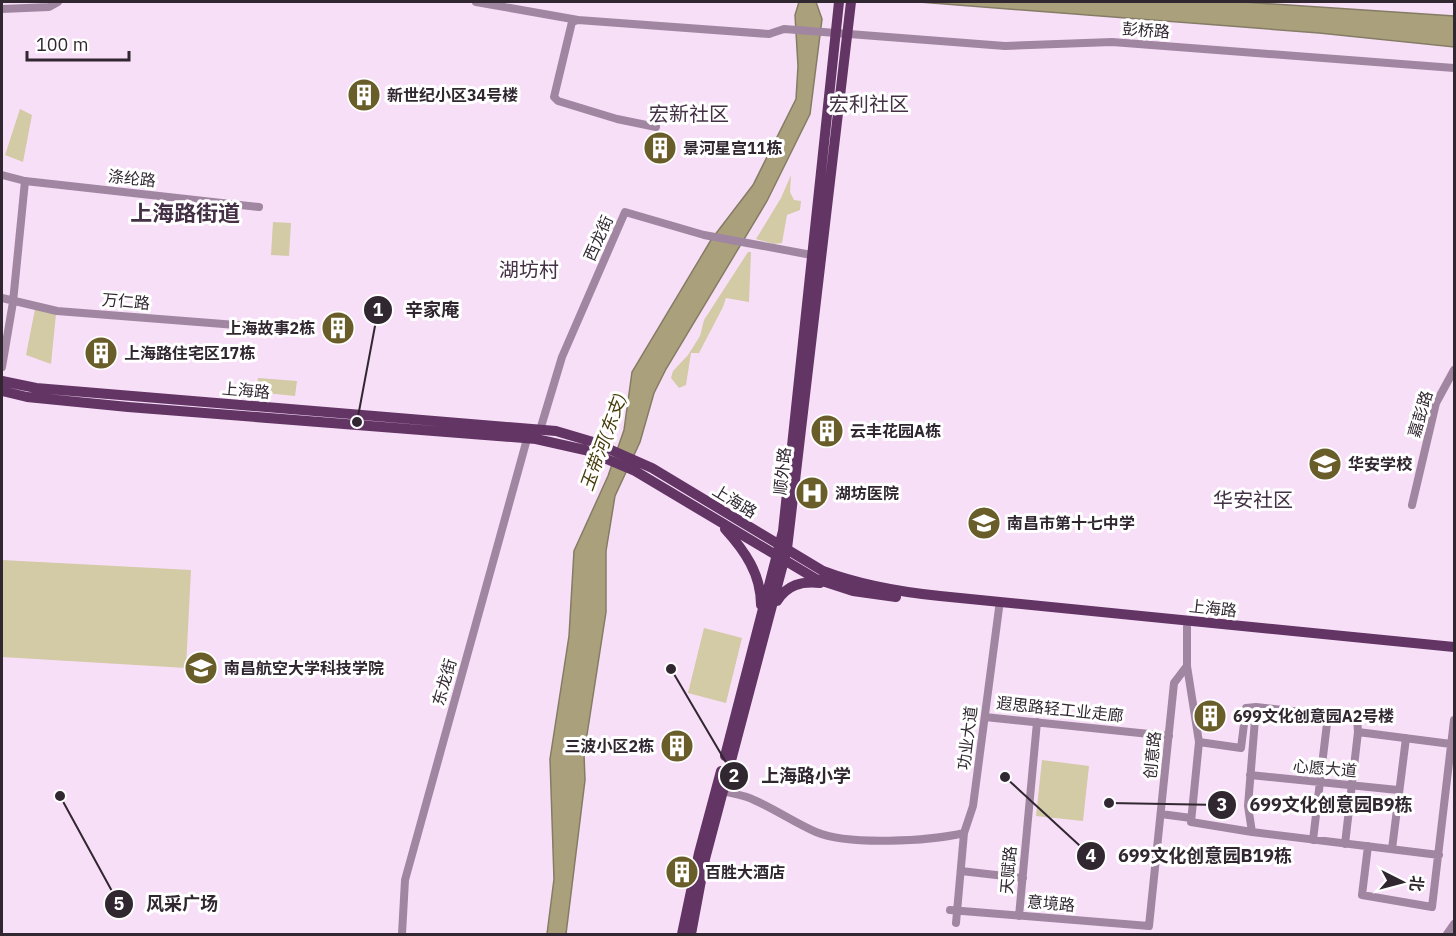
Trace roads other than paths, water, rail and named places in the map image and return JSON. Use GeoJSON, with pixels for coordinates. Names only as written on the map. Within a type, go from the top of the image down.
{"type":"FeatureCollection","features":[{"type":"Feature","properties":{"kind":"main road","name":"顺外路"},"geometry":{"type":"LineString","coordinates":[[816,256],[829,32],[839,2]]}},
{"type":"Feature","properties":{"kind":"main road","name":"顺外路"},"geometry":{"type":"LineString","coordinates":[[691,934],[705,859],[772,609],[782,552],[816,256],[851,2]]}},
{"type":"Feature","properties":{"kind":"main road","name":"上海路"},"geometry":{"type":"LineString","coordinates":[[2,381],[36,388],[556,432],[635,466],[717,520],[842,578],[910,593],[1455,647]]}},
{"type":"Feature","properties":{"kind":"main road","name":"上海路"},"geometry":{"type":"LineString","coordinates":[[2,391],[27,397],[128,407],[528,439],[589,446]]}},
{"type":"Feature","properties":{"kind":"main road","name":"上海路"},"geometry":{"type":"LineString","coordinates":[[635,466],[652,468],[782,552],[816,579],[831,585],[886,596],[1455,654]]}},
{"type":"Feature","properties":{"kind":"main road"},"geometry":{"type":"LineString","coordinates":[[717,520],[740,545],[753,566],[759,585],[760,619]]}},
{"type":"Feature","properties":{"kind":"main road","name":"顺外路"},"geometry":{"type":"LineString","coordinates":[[682,934],[699,853],[760,619],[782,552]]}},
{"type":"Feature","properties":{"kind":"main road"},"geometry":{"type":"LineString","coordinates":[[772,609],[782,592],[793,585],[803,582],[831,585]]}},
{"type":"Feature","properties":{"kind":"street"},"geometry":{"type":"LineString","coordinates":[[2,9],[38,4],[49,7],[58,2]]}},
{"type":"Feature","properties":{"kind":"street","name":"彭桥路"},"geometry":{"type":"LineString","coordinates":[[477,2],[578,20],[769,34],[784,29],[1005,46],[1112,42],[1455,68]]}},
{"type":"Feature","properties":{"kind":"street"},"geometry":{"type":"LineString","coordinates":[[578,20],[572,22],[569,31],[554,97],[617,119],[656,127]]}},
{"type":"Feature","properties":{"kind":"street","name":"涤纶路"},"geometry":{"type":"LineString","coordinates":[[2,175],[25,182],[259,207]]}},
{"type":"Feature","properties":{"kind":"street"},"geometry":{"type":"LineString","coordinates":[[2,367],[13,302],[25,182]]}},
{"type":"Feature","properties":{"kind":"street","name":"西龙街"},"geometry":{"type":"LineString","coordinates":[[540,430],[562,357],[625,212],[705,235],[816,256]]}},
{"type":"Feature","properties":{"kind":"street","name":"万仁路"},"geometry":{"type":"LineString","coordinates":[[2,298],[57,311],[249,326]]}},
{"type":"Feature","properties":{"kind":"street","name":"嘉彭路"},"geometry":{"type":"LineString","coordinates":[[1412,505],[1436,403],[1455,370]]}},
{"type":"Feature","properties":{"kind":"street","name":"东龙街"},"geometry":{"type":"LineString","coordinates":[[402,934],[405,880],[528,439]]}},
{"type":"Feature","properties":{"kind":"street","name":"功业大道"},"geometry":{"type":"LineString","coordinates":[[956,923],[953,910],[961,871],[964,833],[973,806],[999,608]]}},
{"type":"Feature","properties":{"kind":"street","name":"创意路"},"geometry":{"type":"LineString","coordinates":[[1149,926],[1174,683],[1187,666],[1187,627]]}},
{"type":"Feature","properties":{"kind":"street"},"geometry":{"type":"LineString","coordinates":[[1187,666],[1199,742],[1191,822],[1252,832],[1439,855]]}},
{"type":"Feature","properties":{"kind":"street"},"geometry":{"type":"LineString","coordinates":[[1199,742],[1241,748],[1246,708],[1256,707],[1357,718],[1358,732],[1345,844]]}},
{"type":"Feature","properties":{"kind":"street"},"geometry":{"type":"LineString","coordinates":[[1252,832],[1248,806],[1256,707]]}},
{"type":"Feature","properties":{"kind":"street"},"geometry":{"type":"LineString","coordinates":[[1313,840],[1328,715]]}},
{"type":"Feature","properties":{"kind":"street","name":"遐思路轻工业走廊"},"geometry":{"type":"LineString","coordinates":[[985,717],[1169,736]]}},
{"type":"Feature","properties":{"kind":"street"},"geometry":{"type":"LineString","coordinates":[[1368,846],[1362,895],[1432,907],[1455,720]]}},
{"type":"Feature","properties":{"kind":"street","name":"天赋路"},"geometry":{"type":"LineString","coordinates":[[1019,916],[1037,722]]}},
{"type":"Feature","properties":{"kind":"street"},"geometry":{"type":"LineString","coordinates":[[1358,732],[1451,744]]}},
{"type":"Feature","properties":{"kind":"street"},"geometry":{"type":"LineString","coordinates":[[1392,849],[1406,738]]}},
{"type":"Feature","properties":{"kind":"street","name":"心愿大道"},"geometry":{"type":"LineString","coordinates":[[1250,775],[1398,790]]}},
{"type":"Feature","properties":{"kind":"street"},"geometry":{"type":"LineString","coordinates":[[723,791],[752,799],[818,833],[851,839],[941,838],[964,833]]}},
{"type":"Feature","properties":{"kind":"street"},"geometry":{"type":"LineString","coordinates":[[1161,814],[1191,818]]}},
{"type":"Feature","properties":{"kind":"street"},"geometry":{"type":"LineString","coordinates":[[961,871],[1023,878]]}},
{"type":"Feature","properties":{"kind":"street","name":"意境路"},"geometry":{"type":"LineString","coordinates":[[953,910],[1149,926]]}},
{"type":"Feature","properties":{"kind":"street"},"geometry":{"type":"LineString","coordinates":[[1447,934],[1455,924]]}},
{"type":"Feature","properties":{"kind":"place","name":"新世纪小区34号楼"},"geometry":{"type":"Point","coordinates":[364,95]}},
{"type":"Feature","properties":{"kind":"place","name":"景河星宫11栋"},"geometry":{"type":"Point","coordinates":[660,148]}},
{"type":"Feature","properties":{"kind":"place","name":"上海故事2栋"},"geometry":{"type":"Point","coordinates":[338,328]}},
{"type":"Feature","properties":{"kind":"place","name":"上海路住宅区17栋"},"geometry":{"type":"Point","coordinates":[101,353]}},
{"type":"Feature","properties":{"kind":"place","name":"辛家庵"},"geometry":{"type":"Point","coordinates":[357,422]}},
{"type":"Feature","properties":{"kind":"place","name":"云丰花园A栋"},"geometry":{"type":"Point","coordinates":[827,431]}},
{"type":"Feature","properties":{"kind":"place","name":"华安学校"},"geometry":{"type":"Point","coordinates":[1325,464]}},
{"type":"Feature","properties":{"kind":"place","name":"湖坊医院"},"geometry":{"type":"Point","coordinates":[812,493]}},
{"type":"Feature","properties":{"kind":"place","name":"南昌市第十七中学"},"geometry":{"type":"Point","coordinates":[984,523]}},
{"type":"Feature","properties":{"kind":"place","name":"南昌航空大学科技学院"},"geometry":{"type":"Point","coordinates":[201,668]}},
{"type":"Feature","properties":{"kind":"place","name":"上海路小学"},"geometry":{"type":"Point","coordinates":[671,669]}},
{"type":"Feature","properties":{"kind":"place","name":"699文化创意园A2号楼"},"geometry":{"type":"Point","coordinates":[1210,716]}},
{"type":"Feature","properties":{"kind":"place","name":"三波小区2栋"},"geometry":{"type":"Point","coordinates":[677,746]}},
{"type":"Feature","properties":{"kind":"place","name":"699文化创意园B19栋"},"geometry":{"type":"Point","coordinates":[1005,777]}},
{"type":"Feature","properties":{"kind":"place","name":"风采广场"},"geometry":{"type":"Point","coordinates":[60,796]}},
{"type":"Feature","properties":{"kind":"place","name":"699文化创意园B9栋"},"geometry":{"type":"Point","coordinates":[1109,803]}},
{"type":"Feature","properties":{"kind":"place","name":"百胜大酒店"},"geometry":{"type":"Point","coordinates":[682,872]}},
{"type":"Feature","properties":{"kind":"district","name":"宏利社区"},"geometry":{"type":"Point","coordinates":[869,103]}},
{"type":"Feature","properties":{"kind":"district","name":"宏新社区"},"geometry":{"type":"Point","coordinates":[689,113]}},
{"type":"Feature","properties":{"kind":"district","name":"上海路街道"},"geometry":{"type":"Point","coordinates":[185,212]}},
{"type":"Feature","properties":{"kind":"district","name":"湖坊村"},"geometry":{"type":"Point","coordinates":[529,269]}},
{"type":"Feature","properties":{"kind":"district","name":"华安社区"},"geometry":{"type":"Point","coordinates":[1253,499]}},
{"type":"Feature","properties":{"kind":"water label","name":"玉带河(东支)"},"geometry":{"type":"Point","coordinates":[603,442]}}]}
